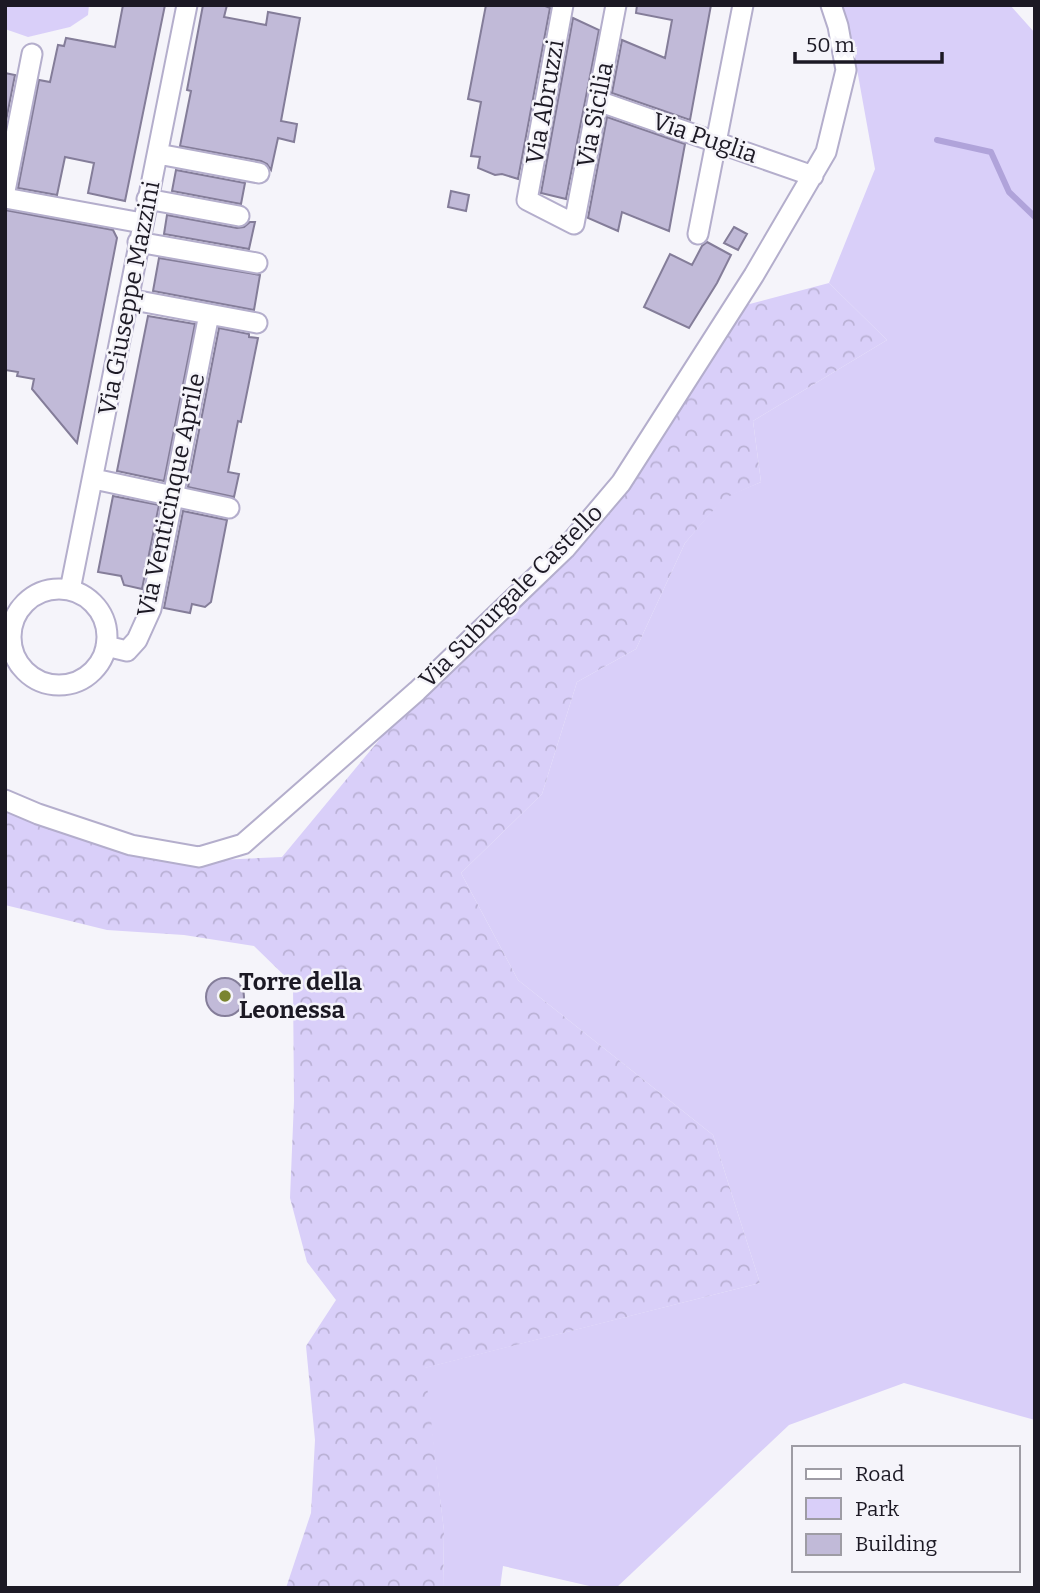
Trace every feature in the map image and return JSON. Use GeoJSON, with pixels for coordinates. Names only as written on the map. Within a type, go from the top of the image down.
{"type":"FeatureCollection","features":[{"type":"Feature","properties":{"kind":"street","name":"Via Giuseppe Mazzini"},"geometry":{"type":"LineString","coordinates":[[70,590],[187,5]]}},
{"type":"Feature","properties":{"kind":"street","name":"Via Abruzzi"},"geometry":{"type":"LineString","coordinates":[[563,5],[527,200],[574,224]]}},
{"type":"Feature","properties":{"kind":"street","name":"Via Sicilia"},"geometry":{"type":"LineString","coordinates":[[574,224],[616,5]]}},
{"type":"Feature","properties":{"kind":"street"},"geometry":{"type":"LineString","coordinates":[[698,234],[743,5]]}},
{"type":"Feature","properties":{"kind":"street","name":"Via Suburgale Castello"},"geometry":{"type":"LineString","coordinates":[[5,800],[131,845],[199,857],[243,844],[416,691],[565,549],[621,483],[754,275],[826,152],[846,70],[831,5]]}},
{"type":"Feature","properties":{"kind":"street"},"geometry":{"type":"LineString","coordinates":[[5,191],[32,54]]}},
{"type":"Feature","properties":{"kind":"street","name":"Via Puglia"},"geometry":{"type":"LineString","coordinates":[[598,102],[813,176]]}},
{"type":"Feature","properties":{"kind":"street"},"geometry":{"type":"LineString","coordinates":[[158,153],[259,173]]}},
{"type":"Feature","properties":{"kind":"street"},"geometry":{"type":"LineString","coordinates":[[5,198],[257,264]]}},
{"type":"Feature","properties":{"kind":"street"},"geometry":{"type":"LineString","coordinates":[[147,199],[239,216]]}},
{"type":"Feature","properties":{"kind":"street"},"geometry":{"type":"LineString","coordinates":[[128,299],[257,323]]}},
{"type":"Feature","properties":{"kind":"street","name":"Via Venticinque Aprile"},"geometry":{"type":"LineString","coordinates":[[106,646],[127,651],[142,629],[150,608],[209,314]]}},
{"type":"Feature","properties":{"kind":"street"},"geometry":{"type":"LineString","coordinates":[[94,479],[229,508]]}},
{"type":"Feature","properties":{"kind":"street"},"geometry":{"type":"LineString","coordinates":[[55,589],[70,590],[87,597],[100,611],[106,628],[106,646],[102,660],[92,672],[73,683],[50,685],[30,675],[16,658],[9,627],[27,601],[40,593],[55,589]]}},
{"type":"Feature","properties":{"kind":"green space"},"geometry":{"type":"Polygon","coordinates":[[[5,5],[89,5],[88,15],[70,27],[28,37],[5,29],[5,5]]]}},
{"type":"Feature","properties":{"kind":"green space"},"geometry":{"type":"Polygon","coordinates":[[[841,5],[1010,5],[1035,33],[1035,1420],[904,1383],[789,1425],[616,1588],[598,1588],[503,1566],[500,1588],[443,1588],[444,1531],[424,1368],[760,1283],[713,1135],[518,980],[461,873],[542,794],[577,682],[636,649],[685,543],[723,498],[761,482],[753,421],[887,340],[829,283],[875,169],[858,75],[841,5]]]}},
{"type":"Feature","properties":{"kind":"green space"},"geometry":{"type":"Polygon","coordinates":[[[829,283],[887,340],[753,421],[761,482],[723,499],[685,543],[636,649],[577,682],[542,794],[461,873],[518,980],[713,1135],[760,1283],[425,1368],[444,1531],[443,1588],[286,1588],[311,1513],[315,1440],[306,1346],[336,1300],[307,1262],[290,1198],[294,1101],[293,984],[254,946],[184,935],[107,930],[5,905],[5,802],[198,861],[282,857],[384,734],[487,636],[617,504],[723,311],[829,283]]]}},
{"type":"Feature","properties":{"kind":"building"},"geometry":{"type":"Polygon","coordinates":[[[123,5],[165,5],[125,201],[88,193],[94,163],[65,157],[57,195],[18,188],[39,80],[50,82],[58,45],[64,46],[66,38],[115,47],[123,5]]]}},
{"type":"Feature","properties":{"kind":"building"},"geometry":{"type":"Polygon","coordinates":[[[203,5],[227,5],[224,17],[266,25],[268,12],[300,18],[281,121],[297,124],[294,142],[278,138],[271,170],[261,161],[180,146],[191,91],[187,90],[203,5]]]}},
{"type":"Feature","properties":{"kind":"building"},"geometry":{"type":"Polygon","coordinates":[[[486,5],[543,5],[550,8],[518,179],[502,174],[495,175],[478,168],[480,157],[471,156],[481,102],[468,99],[486,5]]]}},
{"type":"Feature","properties":{"kind":"building"},"geometry":{"type":"Polygon","coordinates":[[[637,5],[711,5],[690,120],[612,93],[622,40],[665,58],[672,20],[636,13],[637,5]]]}},
{"type":"Feature","properties":{"kind":"building"},"geometry":{"type":"Polygon","coordinates":[[[573,18],[599,30],[566,199],[541,193],[573,18]]]}},
{"type":"Feature","properties":{"kind":"building"},"geometry":{"type":"Polygon","coordinates":[[[5,73],[15,75],[5,126],[5,73]]]}},
{"type":"Feature","properties":{"kind":"building"},"geometry":{"type":"Polygon","coordinates":[[[607,117],[685,144],[669,231],[622,212],[618,231],[588,218],[607,117]]]}},
{"type":"Feature","properties":{"kind":"building"},"geometry":{"type":"Polygon","coordinates":[[[176,170],[245,183],[241,204],[172,191],[176,170]]]}},
{"type":"Feature","properties":{"kind":"building"},"geometry":{"type":"Polygon","coordinates":[[[451,191],[469,195],[466,211],[448,207],[451,191]]]}},
{"type":"Feature","properties":{"kind":"building"},"geometry":{"type":"Polygon","coordinates":[[[5,210],[113,230],[117,238],[77,443],[32,389],[34,379],[17,376],[18,372],[5,370],[5,210]]]}},
{"type":"Feature","properties":{"kind":"building"},"geometry":{"type":"Polygon","coordinates":[[[167,215],[237,228],[255,222],[249,249],[164,234],[167,215]]]}},
{"type":"Feature","properties":{"kind":"building"},"geometry":{"type":"Polygon","coordinates":[[[734,227],[747,234],[738,250],[724,243],[734,227]]]}},
{"type":"Feature","properties":{"kind":"building"},"geometry":{"type":"Polygon","coordinates":[[[707,242],[731,255],[689,328],[644,307],[670,254],[692,265],[707,242]]]}},
{"type":"Feature","properties":{"kind":"building"},"geometry":{"type":"Polygon","coordinates":[[[159,258],[260,275],[254,310],[153,291],[159,258]]]}},
{"type":"Feature","properties":{"kind":"building"},"geometry":{"type":"Polygon","coordinates":[[[148,316],[195,324],[164,481],[117,471],[148,316]]]}},
{"type":"Feature","properties":{"kind":"building"},"geometry":{"type":"Polygon","coordinates":[[[219,328],[258,338],[228,472],[239,474],[234,497],[188,487],[219,328]]]}},
{"type":"Feature","properties":{"kind":"building"},"geometry":{"type":"Polygon","coordinates":[[[113,496],[159,505],[142,589],[124,585],[121,576],[98,572],[113,496]]]}},
{"type":"Feature","properties":{"kind":"building"},"geometry":{"type":"Polygon","coordinates":[[[183,511],[227,520],[211,602],[205,607],[192,604],[190,613],[164,608],[183,511]]]}},
{"type":"Feature","properties":{"kind":"building","name":"Torre della Leonessa"},"geometry":{"type":"Polygon","coordinates":[[[225,978],[238,984],[244,997],[238,1010],[225,1016],[212,1010],[206,997],[212,984],[225,978]]]}},
{"type":"Feature","properties":{"kind":"waterway"},"geometry":{"type":"LineString","coordinates":[[937,140],[991,152],[1009,192],[1035,217]]}},
{"type":"Feature","properties":{"kind":"place","name":"Torre della Leonessa"},"geometry":{"type":"Point","coordinates":[225,996]}}]}
